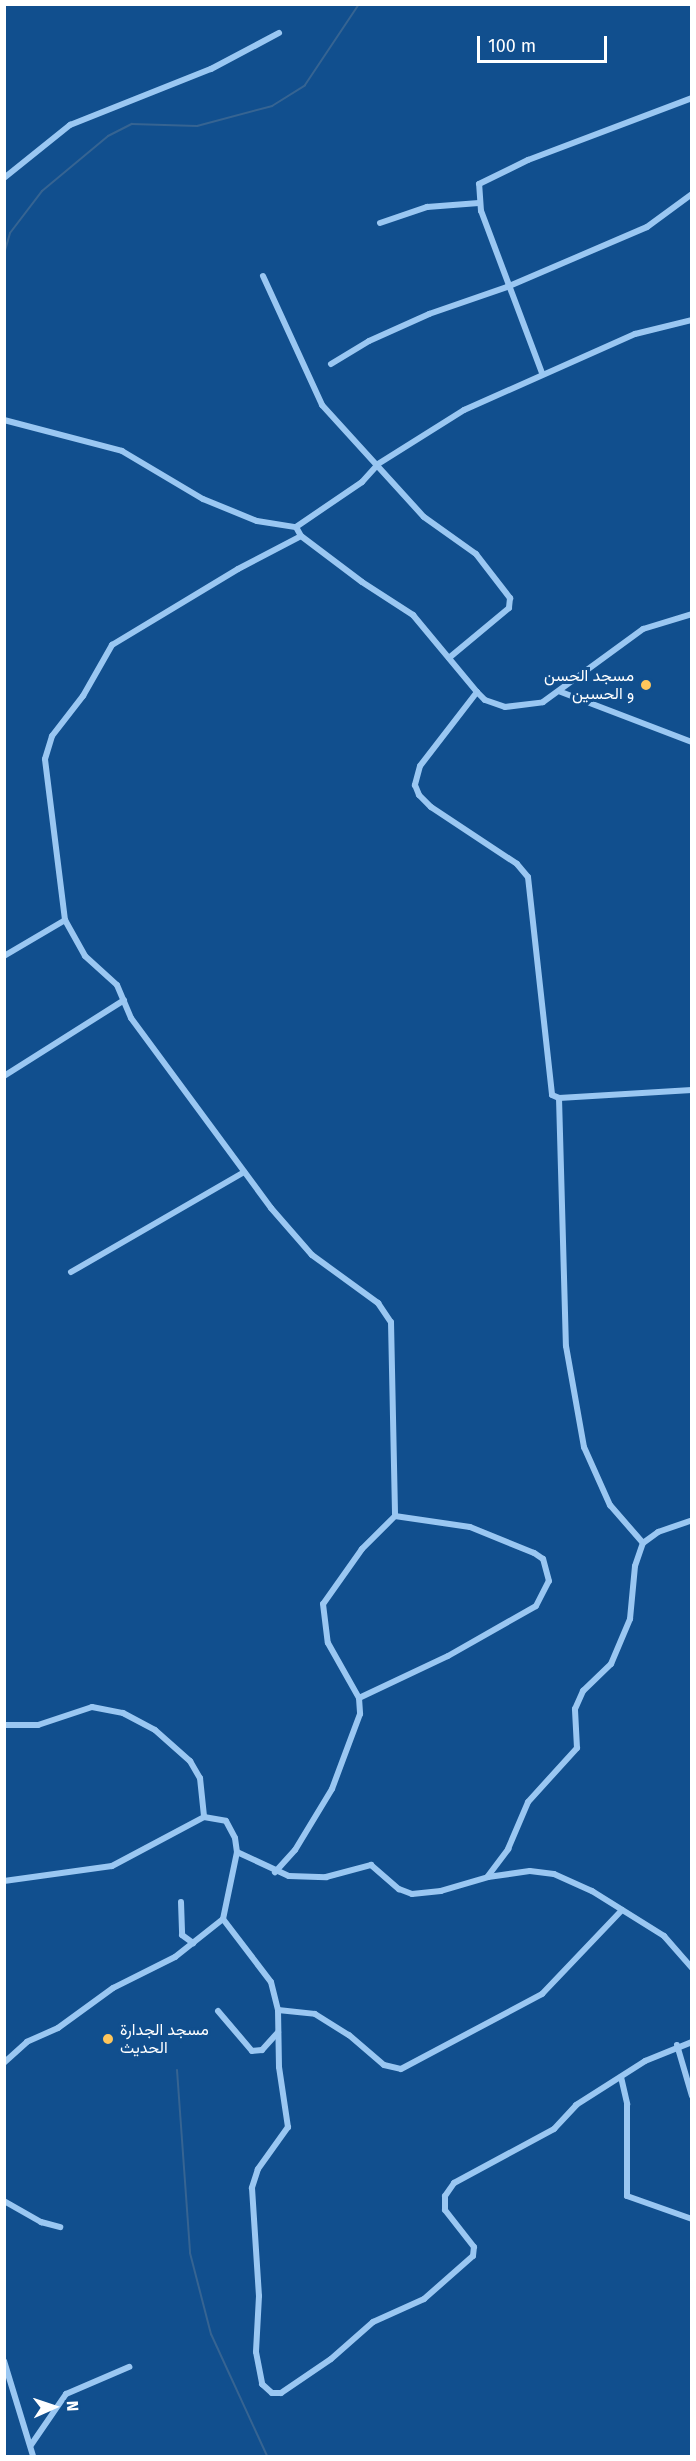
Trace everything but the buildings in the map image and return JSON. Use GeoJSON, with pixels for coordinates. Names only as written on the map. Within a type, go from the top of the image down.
{"type":"FeatureCollection","features":[{"type":"Feature","properties":{"kind":"street"},"geometry":{"type":"LineString","coordinates":[[4,178],[70,125],[211,69],[279,33]]}},
{"type":"Feature","properties":{"kind":"street"},"geometry":{"type":"LineString","coordinates":[[542,374],[507,287],[479,203],[482,181],[692,98]]}},
{"type":"Feature","properties":{"kind":"street"},"geometry":{"type":"LineString","coordinates":[[331,364],[369,340],[429,314],[507,287],[647,227],[692,194]]}},
{"type":"Feature","properties":{"kind":"street"},"geometry":{"type":"LineString","coordinates":[[380,223],[427,207],[479,203]]}},
{"type":"Feature","properties":{"kind":"street"},"geometry":{"type":"LineString","coordinates":[[263,276],[322,405],[424,517],[476,554],[510,598],[509,608],[449,658]]}},
{"type":"Feature","properties":{"kind":"street"},"geometry":{"type":"LineString","coordinates":[[4,420],[122,451],[203,499],[257,521],[296,527],[362,482],[378,464],[464,410],[635,334],[692,320]]}},
{"type":"Feature","properties":{"kind":"street"},"geometry":{"type":"LineString","coordinates":[[296,527],[301,536],[413,615],[477,693],[505,708],[531,706],[561,692],[644,629],[692,614]]}},
{"type":"Feature","properties":{"kind":"street"},"geometry":{"type":"LineString","coordinates":[[275,1872],[295,1850],[332,1789],[360,1714],[358,1698],[328,1643],[324,1604],[362,1549],[394,1516],[393,1352],[387,1312],[312,1255],[244,1172],[137,1026],[113,980],[84,956],[65,920],[65,896],[46,792],[45,759],[52,736],[83,696],[112,645],[238,569],[301,536]]}},
{"type":"Feature","properties":{"kind":"street"},"geometry":{"type":"LineString","coordinates":[[561,692],[692,742]]}},
{"type":"Feature","properties":{"kind":"street"},"geometry":{"type":"LineString","coordinates":[[477,693],[420,766],[415,785],[431,807],[517,864],[528,877],[548,1087],[559,1098],[566,1346],[584,1447],[610,1505],[643,1543]]}},
{"type":"Feature","properties":{"kind":"street"},"geometry":{"type":"LineString","coordinates":[[4,956],[65,920]]}},
{"type":"Feature","properties":{"kind":"street"},"geometry":{"type":"LineString","coordinates":[[4,1076],[124,1000]]}},
{"type":"Feature","properties":{"kind":"street"},"geometry":{"type":"LineString","coordinates":[[559,1098],[692,1090]]}},
{"type":"Feature","properties":{"kind":"street"},"geometry":{"type":"LineString","coordinates":[[71,1272],[244,1172]]}},
{"type":"Feature","properties":{"kind":"street"},"geometry":{"type":"LineString","coordinates":[[358,1698],[448,1656],[536,1606],[549,1581],[543,1559],[514,1544],[470,1527],[394,1516]]}},
{"type":"Feature","properties":{"kind":"street"},"geometry":{"type":"LineString","coordinates":[[488,1877],[508,1849],[528,1802],[577,1748],[575,1709],[583,1691],[611,1664],[630,1618],[635,1566],[643,1543],[658,1532],[692,1520]]}},
{"type":"Feature","properties":{"kind":"street"},"geometry":{"type":"LineString","coordinates":[[4,1725],[38,1725],[92,1707],[123,1713],[155,1731],[190,1761],[200,1778],[204,1817]]}},
{"type":"Feature","properties":{"kind":"street"},"geometry":{"type":"LineString","coordinates":[[4,1881],[112,1866],[204,1817],[226,1821],[237,1852],[224,1919],[175,1957],[113,1988],[58,2028],[27,2042],[4,2063]]}},
{"type":"Feature","properties":{"kind":"street"},"geometry":{"type":"LineString","coordinates":[[237,1852],[275,1872],[288,1876],[326,1877],[371,1865],[399,1890],[422,1895],[488,1877],[530,1872],[554,1874],[622,1910],[673,1944],[692,1968]]}},
{"type":"Feature","properties":{"kind":"street"},"geometry":{"type":"LineString","coordinates":[[181,1902],[182,1935],[189,1943],[194,1943]]}},
{"type":"Feature","properties":{"kind":"street"},"geometry":{"type":"LineString","coordinates":[[278,2010],[315,2014],[349,2035],[384,2065],[402,2069],[542,1994],[622,1910]]}},
{"type":"Feature","properties":{"kind":"street"},"geometry":{"type":"LineString","coordinates":[[224,1919],[271,1982],[278,2010],[278,2032],[288,2127],[256,2174],[252,2227],[258,2294],[255,2312],[258,2372],[263,2388],[275,2394],[331,2359],[373,2322],[424,2299],[473,2256],[474,2247],[445,2210],[445,2196],[454,2183],[554,2129],[576,2105],[621,2077],[677,2045],[692,2042]]}},
{"type":"Feature","properties":{"kind":"street"},"geometry":{"type":"LineString","coordinates":[[218,2011],[252,2050],[262,2050],[278,2032]]}},
{"type":"Feature","properties":{"kind":"street"},"geometry":{"type":"LineString","coordinates":[[677,2045],[692,2096]]}},
{"type":"Feature","properties":{"kind":"street"},"geometry":{"type":"LineString","coordinates":[[621,2077],[627,2104],[627,2196],[692,2219]]}},
{"type":"Feature","properties":{"kind":"street"},"geometry":{"type":"LineString","coordinates":[[4,2201],[42,2222],[60,2227]]}},
{"type":"Feature","properties":{"kind":"street"},"geometry":{"type":"LineString","coordinates":[[4,2361],[33,2457]]}},
{"type":"Feature","properties":{"kind":"street"},"geometry":{"type":"LineString","coordinates":[[31,2445],[66,2394],[129,2367]]}},
{"type":"Feature","properties":{"kind":"waterway"},"geometry":{"type":"LineString","coordinates":[[4,254],[10,233],[42,191],[108,136],[132,124],[197,126],[272,106],[305,85],[359,4]]}},
{"type":"Feature","properties":{"kind":"waterway"},"geometry":{"type":"LineString","coordinates":[[177,2070],[190,2253],[211,2334],[267,2456]]}},
{"type":"Feature","properties":{"kind":"place","name":"مسجد الحسن و الحسين"},"geometry":{"type":"Point","coordinates":[646,685]}},
{"type":"Feature","properties":{"kind":"place","name":"مسجد الجدارة الحديث"},"geometry":{"type":"Point","coordinates":[108,2039]}}]}
